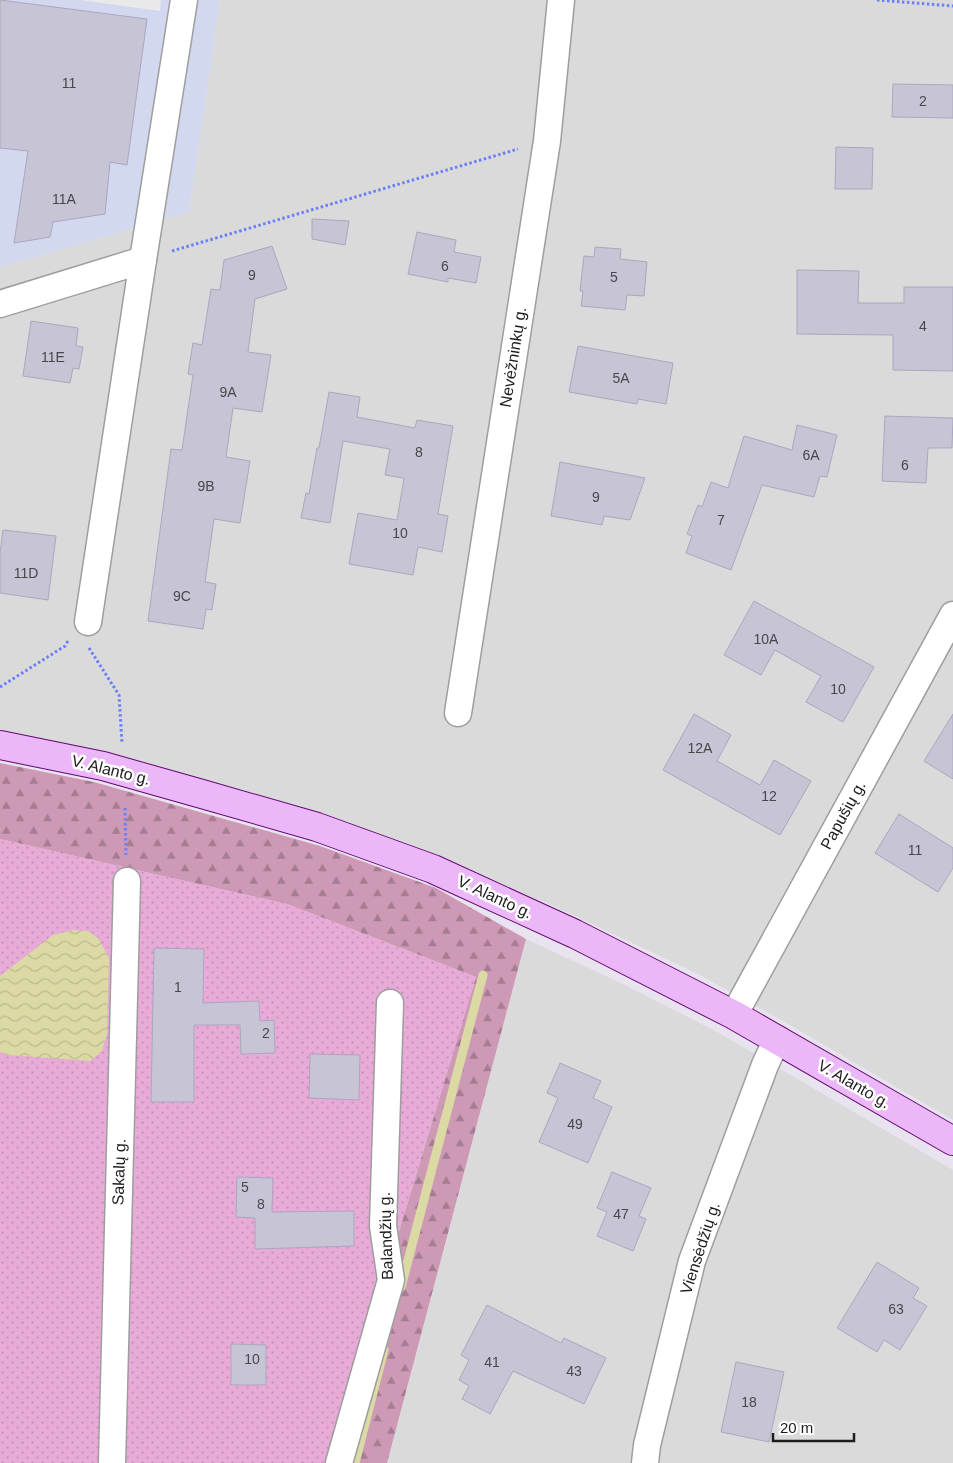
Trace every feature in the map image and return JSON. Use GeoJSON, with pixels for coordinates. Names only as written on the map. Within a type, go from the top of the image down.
{"type":"FeatureCollection","features":[{"type":"Feature","properties":{"kind":"main road","name":"V. Alanto g."},"geometry":{"type":"LineString","coordinates":[[0,746],[102,766],[316,827],[433,869],[575,934],[734,1015],[953,1141]]}},
{"type":"Feature","properties":{"kind":"street"},"geometry":{"type":"LineString","coordinates":[[82,625],[151,213],[184,0]]}},
{"type":"Feature","properties":{"kind":"street","name":"Nevėžninkų g."},"geometry":{"type":"LineString","coordinates":[[458,713],[547,141],[561,0]]}},
{"type":"Feature","properties":{"kind":"street"},"geometry":{"type":"LineString","coordinates":[[0,304],[142,260]]}},
{"type":"Feature","properties":{"kind":"street","name":"Papušių g."},"geometry":{"type":"LineString","coordinates":[[734,1015],[953,615]]}},
{"type":"Feature","properties":{"kind":"street","name":"Sakalų g."},"geometry":{"type":"LineString","coordinates":[[112,1463],[127,881]]}},
{"type":"Feature","properties":{"kind":"street","name":"Balandžių g."},"geometry":{"type":"LineString","coordinates":[[339,1463],[391,1280],[383,1226],[390,1003]]}},
{"type":"Feature","properties":{"kind":"street","name":"Viensėdžių g."},"geometry":{"type":"LineString","coordinates":[[645,1463],[647,1445],[692,1261],[765,1065],[777,1039]]}},
{"type":"Feature","properties":{"kind":"path"},"geometry":{"type":"LineString","coordinates":[[877,0],[953,6]]}},
{"type":"Feature","properties":{"kind":"path"},"geometry":{"type":"LineString","coordinates":[[142,260],[547,141]]}},
{"type":"Feature","properties":{"kind":"path"},"geometry":{"type":"LineString","coordinates":[[0,686],[65,646],[82,625],[119,695],[123,772]]}},
{"type":"Feature","properties":{"kind":"path"},"geometry":{"type":"LineString","coordinates":[[125,808],[127,881]]}},
{"type":"Feature","properties":{"kind":"shaded area"},"geometry":{"type":"Polygon","coordinates":[[[0,0],[220,0],[189,212],[0,267],[0,0]]]}},
{"type":"Feature","properties":{"kind":"shaded area"},"geometry":{"type":"Polygon","coordinates":[[[80,0],[161,0],[160,11],[80,0]]]}},
{"type":"Feature","properties":{"kind":"shaded area"},"geometry":{"type":"Polygon","coordinates":[[[220,0],[953,0],[953,1120],[700,975],[556,907],[433,855],[202,780],[103,752],[0,741],[0,267],[189,212],[220,0]]]}},
{"type":"Feature","properties":{"kind":"shaded area"},"geometry":{"type":"Polygon","coordinates":[[[0,839],[287,904],[476,977],[329,1463],[0,1463],[0,839]]]}},
{"type":"Feature","properties":{"kind":"shaded area"},"geometry":{"type":"Polygon","coordinates":[[[526,939],[623,984],[719,1033],[953,1170],[953,1463],[387,1463],[526,939]]]}},
{"type":"Feature","properties":{"kind":"green space"},"geometry":{"type":"Polygon","coordinates":[[[0,763],[94,782],[320,846],[436,888],[526,939],[387,1463],[329,1463],[476,977],[287,904],[0,839],[0,763]]]}},
{"type":"Feature","properties":{"kind":"water"},"geometry":{"type":"Polygon","coordinates":[[[74,930],[88,931],[98,938],[109,958],[107,1034],[102,1051],[90,1061],[7,1055],[0,1052],[0,976],[53,935],[74,930]]]}},
{"type":"Feature","properties":{"kind":"building"},"geometry":{"type":"Polygon","coordinates":[[[0,0],[147,19],[127,165],[110,162],[105,214],[53,222],[50,237],[14,243],[28,151],[0,148],[0,0]]]}},
{"type":"Feature","properties":{"kind":"building"},"geometry":{"type":"Polygon","coordinates":[[[893,84],[953,85],[953,118],[892,117],[893,84]]]}},
{"type":"Feature","properties":{"kind":"building"},"geometry":{"type":"Polygon","coordinates":[[[836,147],[873,148],[872,189],[835,189],[836,147]]]}},
{"type":"Feature","properties":{"kind":"building"},"geometry":{"type":"Polygon","coordinates":[[[312,219],[349,221],[345,245],[312,239],[312,219]]]}},
{"type":"Feature","properties":{"kind":"building"},"geometry":{"type":"Polygon","coordinates":[[[417,232],[456,240],[454,252],[481,257],[476,283],[448,278],[448,282],[408,274],[417,232]]]}},
{"type":"Feature","properties":{"kind":"building"},"geometry":{"type":"Polygon","coordinates":[[[272,246],[287,289],[255,299],[248,352],[271,355],[262,412],[233,408],[226,457],[250,461],[240,523],[214,519],[205,582],[216,584],[212,610],[206,609],[203,629],[148,621],[171,449],[182,450],[193,375],[188,374],[193,343],[202,345],[211,289],[220,290],[224,260],[272,246]]]}},
{"type":"Feature","properties":{"kind":"building"},"geometry":{"type":"Polygon","coordinates":[[[595,247],[621,249],[620,259],[647,262],[644,296],[627,295],[625,310],[581,306],[583,291],[580,291],[584,256],[594,257],[595,247]]]}},
{"type":"Feature","properties":{"kind":"building"},"geometry":{"type":"Polygon","coordinates":[[[797,270],[859,271],[858,303],[904,303],[904,287],[953,287],[953,371],[893,370],[893,335],[797,334],[797,270]]]}},
{"type":"Feature","properties":{"kind":"building"},"geometry":{"type":"Polygon","coordinates":[[[31,321],[78,328],[76,346],[83,347],[79,369],[73,368],[70,383],[23,376],[31,321]]]}},
{"type":"Feature","properties":{"kind":"building"},"geometry":{"type":"Polygon","coordinates":[[[578,346],[673,363],[666,404],[638,399],[637,404],[569,392],[578,346]]]}},
{"type":"Feature","properties":{"kind":"building"},"geometry":{"type":"Polygon","coordinates":[[[329,392],[360,397],[357,417],[415,428],[417,420],[453,426],[438,514],[448,516],[442,552],[418,547],[413,575],[349,564],[358,513],[397,520],[404,478],[385,475],[390,449],[343,441],[330,523],[301,518],[306,493],[309,494],[329,392]]]}},
{"type":"Feature","properties":{"kind":"building"},"geometry":{"type":"Polygon","coordinates":[[[885,416],[953,418],[952,448],[928,448],[926,483],[882,481],[885,416]]]}},
{"type":"Feature","properties":{"kind":"building"},"geometry":{"type":"Polygon","coordinates":[[[797,425],[837,435],[827,477],[820,476],[814,497],[762,485],[731,570],[686,553],[692,536],[687,534],[698,505],[702,507],[711,482],[728,488],[744,436],[792,450],[797,425]]]}},
{"type":"Feature","properties":{"kind":"building"},"geometry":{"type":"Polygon","coordinates":[[[560,462],[645,478],[630,520],[604,516],[602,525],[551,516],[560,462]]]}},
{"type":"Feature","properties":{"kind":"building"},"geometry":{"type":"Polygon","coordinates":[[[3,530],[56,536],[48,600],[0,593],[0,553],[3,530]]]}},
{"type":"Feature","properties":{"kind":"building"},"geometry":{"type":"Polygon","coordinates":[[[754,601],[874,667],[843,722],[806,702],[821,676],[775,650],[761,675],[724,655],[754,601]]]}},
{"type":"Feature","properties":{"kind":"building"},"geometry":{"type":"Polygon","coordinates":[[[694,714],[731,735],[717,761],[760,785],[774,760],[811,781],[780,835],[663,770],[694,714]]]}},
{"type":"Feature","properties":{"kind":"building"},"geometry":{"type":"Polygon","coordinates":[[[953,714],[953,779],[924,761],[953,714]]]}},
{"type":"Feature","properties":{"kind":"building"},"geometry":{"type":"Polygon","coordinates":[[[899,814],[953,848],[953,868],[938,892],[875,853],[899,814]]]}},
{"type":"Feature","properties":{"kind":"building"},"geometry":{"type":"Polygon","coordinates":[[[154,948],[204,949],[203,1003],[259,1001],[260,1021],[274,1020],[275,1053],[241,1054],[240,1025],[194,1025],[194,1102],[151,1102],[154,948]]]}},
{"type":"Feature","properties":{"kind":"building"},"geometry":{"type":"Polygon","coordinates":[[[310,1054],[360,1055],[359,1100],[309,1098],[310,1054]]]}},
{"type":"Feature","properties":{"kind":"building"},"geometry":{"type":"Polygon","coordinates":[[[560,1063],[601,1081],[593,1098],[612,1107],[588,1163],[539,1142],[558,1098],[547,1093],[560,1063]]]}},
{"type":"Feature","properties":{"kind":"building"},"geometry":{"type":"Polygon","coordinates":[[[612,1172],[651,1188],[639,1216],[646,1219],[633,1251],[597,1236],[607,1212],[597,1208],[612,1172]]]}},
{"type":"Feature","properties":{"kind":"building"},"geometry":{"type":"Polygon","coordinates":[[[237,1177],[273,1178],[272,1212],[354,1211],[354,1246],[255,1249],[255,1218],[236,1217],[237,1177]]]}},
{"type":"Feature","properties":{"kind":"building"},"geometry":{"type":"Polygon","coordinates":[[[877,1262],[919,1288],[913,1298],[927,1306],[900,1350],[884,1340],[877,1352],[837,1328],[877,1262]]]}},
{"type":"Feature","properties":{"kind":"building"},"geometry":{"type":"Polygon","coordinates":[[[487,1305],[561,1343],[564,1338],[606,1358],[584,1404],[513,1371],[490,1414],[462,1399],[469,1386],[459,1380],[469,1360],[461,1355],[487,1305]]]}},
{"type":"Feature","properties":{"kind":"building"},"geometry":{"type":"Polygon","coordinates":[[[231,1344],[266,1345],[266,1385],[231,1385],[231,1344]]]}},
{"type":"Feature","properties":{"kind":"building"},"geometry":{"type":"Polygon","coordinates":[[[736,1362],[784,1372],[769,1442],[721,1432],[736,1362]]]}},
{"type":"Feature","properties":{"kind":"waterway"},"geometry":{"type":"LineString","coordinates":[[401,1287],[483,975]]}},
{"type":"Feature","properties":{"kind":"waterway"},"geometry":{"type":"LineString","coordinates":[[355,1463],[384,1350]]}}]}
